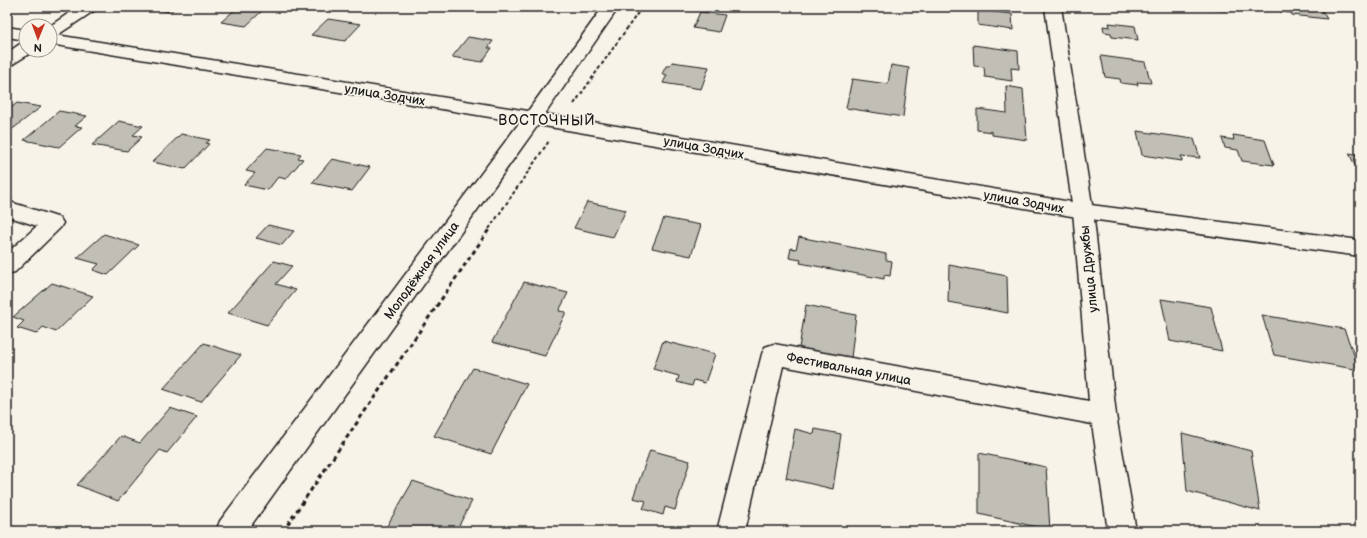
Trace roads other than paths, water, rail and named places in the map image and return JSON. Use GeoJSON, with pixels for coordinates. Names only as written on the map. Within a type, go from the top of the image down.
{"type":"FeatureCollection","features":[{"type":"Feature","properties":{"kind":"street"},"geometry":{"type":"LineString","coordinates":[[58,28],[89,7]]}},
{"type":"Feature","properties":{"kind":"street","name":"Молодёжная улица"},"geometry":{"type":"LineString","coordinates":[[230,531],[532,118],[611,7]]}},
{"type":"Feature","properties":{"kind":"street","name":"улица Дружбы"},"geometry":{"type":"LineString","coordinates":[[1053,7],[1083,211],[1103,415],[1122,531]]}},
{"type":"Feature","properties":{"kind":"street"},"geometry":{"type":"LineString","coordinates":[[7,32],[18,34]]}},
{"type":"Feature","properties":{"kind":"street","name":"улица Зодчих"},"geometry":{"type":"LineString","coordinates":[[58,40],[532,118],[1083,211],[1360,248]]}},
{"type":"Feature","properties":{"kind":"street"},"geometry":{"type":"LineString","coordinates":[[7,60],[18,53]]}},
{"type":"Feature","properties":{"kind":"street"},"geometry":{"type":"LineString","coordinates":[[7,208],[53,223],[7,266]]}},
{"type":"Feature","properties":{"kind":"street","name":"Фестивальная улица"},"geometry":{"type":"LineString","coordinates":[[731,531],[774,354],[1103,415]]}},
{"type":"Feature","properties":{"kind":"district","name":"ВОСТОЧНЫЙ"},"geometry":{"type":"Point","coordinates":[547,120]}}]}
